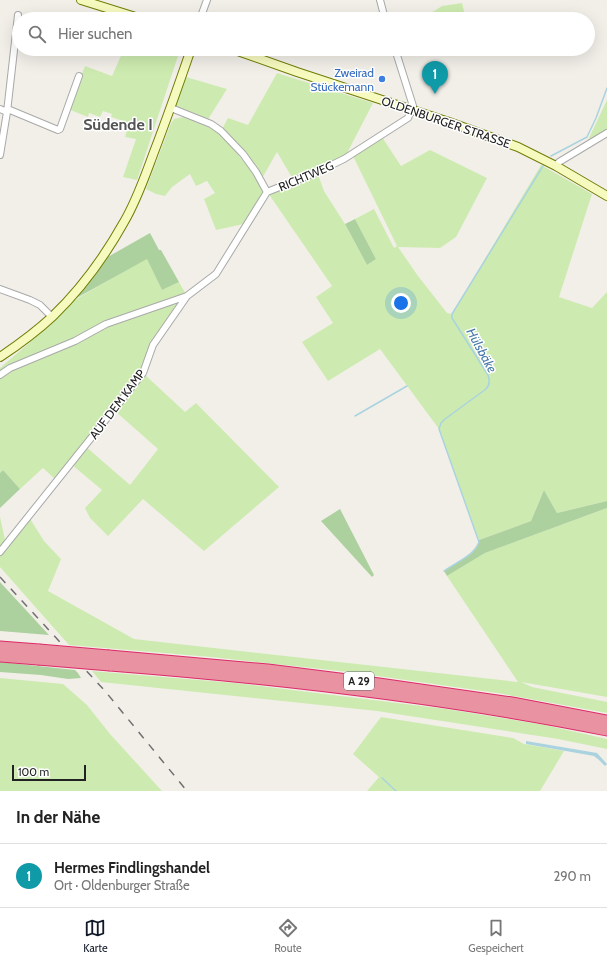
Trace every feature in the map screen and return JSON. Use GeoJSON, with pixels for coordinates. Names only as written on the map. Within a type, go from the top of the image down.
{"type":"FeatureCollection","features":[{"type":"Feature","properties":{"kind":"highway","name":"A 29"},"geometry":{"type":"LineString","coordinates":[[0,647],[38,655]]}},
{"type":"Feature","properties":{"kind":"highway","name":"A 29"},"geometry":{"type":"LineString","coordinates":[[0,656],[38,655],[109,660],[378,692],[606,727]]}},
{"type":"Feature","properties":{"kind":"street"},"geometry":{"type":"LineString","coordinates":[[81,0],[120,12]]}},
{"type":"Feature","properties":{"kind":"street"},"geometry":{"type":"LineString","coordinates":[[203,12],[207,0]]}},
{"type":"Feature","properties":{"kind":"street"},"geometry":{"type":"LineString","coordinates":[[380,0],[383,12]]}},
{"type":"Feature","properties":{"kind":"street"},"geometry":{"type":"LineString","coordinates":[[0,155],[13,56]]}},
{"type":"Feature","properties":{"kind":"street"},"geometry":{"type":"LineString","coordinates":[[0,357],[34,333],[52,317],[90,275],[104,256],[125,221],[139,191],[171,108],[189,56]]}},
{"type":"Feature","properties":{"kind":"street","name":"OLDENBURGER STRASSE"},"geometry":{"type":"LineString","coordinates":[[252,56],[518,147],[556,166],[607,196]]}},
{"type":"Feature","properties":{"kind":"street"},"geometry":{"type":"LineString","coordinates":[[397,56],[413,106],[412,110]]}},
{"type":"Feature","properties":{"kind":"street"},"geometry":{"type":"LineString","coordinates":[[0,109],[7,111],[10,110],[58,130],[60,129],[68,109],[79,76]]}},
{"type":"Feature","properties":{"kind":"street"},"geometry":{"type":"LineString","coordinates":[[171,108],[210,124],[221,131],[243,154],[256,172],[267,192]]}},
{"type":"Feature","properties":{"kind":"street","name":"RICHTWEG"},"geometry":{"type":"LineString","coordinates":[[187,296],[216,274],[267,192],[317,172],[344,159],[408,118],[412,110]]}},
{"type":"Feature","properties":{"kind":"street"},"geometry":{"type":"LineString","coordinates":[[556,166],[559,162],[607,133]]}},
{"type":"Feature","properties":{"kind":"street"},"geometry":{"type":"LineString","coordinates":[[0,289],[40,305],[52,317]]}},
{"type":"Feature","properties":{"kind":"street"},"geometry":{"type":"LineString","coordinates":[[0,374],[10,368],[75,341],[106,324],[187,296]]}},
{"type":"Feature","properties":{"kind":"street","name":"AUF DEM KAMP"},"geometry":{"type":"LineString","coordinates":[[0,552],[143,373],[153,345],[187,296]]}},
{"type":"Feature","properties":{"kind":"green space"},"geometry":{"type":"Polygon","coordinates":[[[462,3],[464,12],[433,12],[442,6],[462,3]]]}},
{"type":"Feature","properties":{"kind":"green space"},"geometry":{"type":"Polygon","coordinates":[[[121,56],[178,56],[137,180],[123,177],[136,139],[125,137],[129,123],[111,117],[112,114],[103,111],[100,117],[89,113],[88,117],[68,109],[85,66],[112,76],[121,56]]]}},
{"type":"Feature","properties":{"kind":"green space"},"geometry":{"type":"Polygon","coordinates":[[[277,73],[373,103],[344,159],[317,172],[324,191],[345,224],[367,265],[376,259],[355,219],[374,209],[394,248],[397,246],[353,156],[382,137],[401,166],[430,150],[487,178],[456,237],[440,248],[398,247],[418,276],[447,313],[452,314],[541,165],[592,194],[559,297],[592,308],[607,292],[607,501],[557,513],[544,490],[531,521],[479,540],[439,429],[380,349],[328,381],[302,342],[333,323],[316,297],[332,286],[268,193],[248,223],[216,230],[204,199],[215,193],[207,181],[196,186],[190,174],[172,187],[165,196],[156,194],[146,189],[171,123],[174,119],[185,117],[219,132],[253,173],[256,172],[221,131],[228,118],[248,125],[277,73]],[[277,152],[261,180],[268,192],[294,181],[277,152]]]}},
{"type":"Feature","properties":{"kind":"green space"},"geometry":{"type":"Polygon","coordinates":[[[186,77],[227,89],[207,121],[175,107],[186,77]]]}},
{"type":"Feature","properties":{"kind":"green space"},"geometry":{"type":"Polygon","coordinates":[[[607,100],[607,134],[606,133],[588,140],[607,100]]]}},
{"type":"Feature","properties":{"kind":"green space"},"geometry":{"type":"Polygon","coordinates":[[[355,219],[376,259],[367,265],[345,224],[355,219]]]}},
{"type":"Feature","properties":{"kind":"green space"},"geometry":{"type":"Polygon","coordinates":[[[150,233],[179,282],[162,290],[147,259],[73,300],[106,258],[150,233]]]}},
{"type":"Feature","properties":{"kind":"green space"},"geometry":{"type":"Polygon","coordinates":[[[147,258],[162,290],[179,282],[187,296],[153,345],[143,373],[185,412],[196,403],[279,487],[204,551],[143,499],[108,536],[90,518],[85,508],[102,490],[71,464],[85,446],[130,485],[158,449],[115,411],[139,379],[112,409],[56,480],[43,468],[20,489],[3,470],[0,473],[0,368],[50,325],[73,301],[147,258]]]}},
{"type":"Feature","properties":{"kind":"green space"},"geometry":{"type":"Polygon","coordinates":[[[3,470],[20,489],[0,508],[0,473],[3,470]]]}},
{"type":"Feature","properties":{"kind":"green space"},"geometry":{"type":"Polygon","coordinates":[[[544,490],[557,513],[607,501],[607,508],[485,553],[447,576],[444,571],[472,553],[477,547],[479,540],[531,521],[544,490]]]}},
{"type":"Feature","properties":{"kind":"green space"},"geometry":{"type":"Polygon","coordinates":[[[607,508],[607,697],[521,682],[532,687],[607,702],[607,713],[497,693],[349,672],[211,657],[69,645],[0,567],[0,517],[6,544],[29,517],[44,541],[61,559],[48,591],[134,639],[518,682],[447,576],[485,553],[607,508]]]}},
{"type":"Feature","properties":{"kind":"green space"},"geometry":{"type":"Polygon","coordinates":[[[340,509],[374,575],[372,577],[321,521],[340,509]]]}},
{"type":"Feature","properties":{"kind":"green space"},"geometry":{"type":"Polygon","coordinates":[[[0,582],[49,635],[0,631],[0,582]]]}},
{"type":"Feature","properties":{"kind":"green space"},"geometry":{"type":"Polygon","coordinates":[[[0,662],[75,670],[81,678],[68,679],[41,675],[0,672],[0,662]]]}},
{"type":"Feature","properties":{"kind":"green space"},"geometry":{"type":"Polygon","coordinates":[[[92,671],[235,683],[446,709],[545,725],[607,739],[607,749],[558,739],[377,711],[101,682],[92,671]]]}},
{"type":"Feature","properties":{"kind":"green space"},"geometry":{"type":"Polygon","coordinates":[[[0,678],[63,684],[87,705],[110,734],[162,791],[0,791],[0,678]]]}},
{"type":"Feature","properties":{"kind":"green space"},"geometry":{"type":"Polygon","coordinates":[[[381,717],[513,738],[524,744],[564,751],[540,791],[367,791],[379,777],[353,754],[381,717]]]}},
{"type":"Feature","properties":{"kind":"water"},"geometry":{"type":"Polygon","coordinates":[[[526,741],[597,753],[607,764],[605,766],[594,756],[526,744],[526,741]]]}},
{"type":"Feature","properties":{"kind":"waterway","name":"Hülsbäke"},"geometry":{"type":"LineString","coordinates":[[551,156],[587,137],[607,88]]}},
{"type":"Feature","properties":{"kind":"waterway","name":"Hülsbäke"},"geometry":{"type":"LineString","coordinates":[[444,571],[469,555],[477,547],[479,542],[439,429],[441,423],[445,419],[486,389],[489,383],[488,375],[452,318],[452,314],[543,166]]}},
{"type":"Feature","properties":{"kind":"waterway"},"geometry":{"type":"LineString","coordinates":[[355,416],[407,386]]}},
{"type":"Feature","properties":{"kind":"waterway"},"geometry":{"type":"LineString","coordinates":[[382,778],[396,791]]}},
{"type":"Feature","properties":{"kind":"railway"},"geometry":{"type":"LineString","coordinates":[[0,577],[105,691],[187,791]]}},
{"type":"Feature","properties":{"kind":"place","name":"Zweirad Stückemann"},"geometry":{"type":"Point","coordinates":[382,79]}},
{"type":"Feature","properties":{"kind":"place","name":"Hermes Findlingshandel"},"geometry":{"type":"Point","coordinates":[435,94]}},
{"type":"Feature","properties":{"kind":"district","name":"Südende I"},"geometry":{"type":"Point","coordinates":[118,124]}}]}
